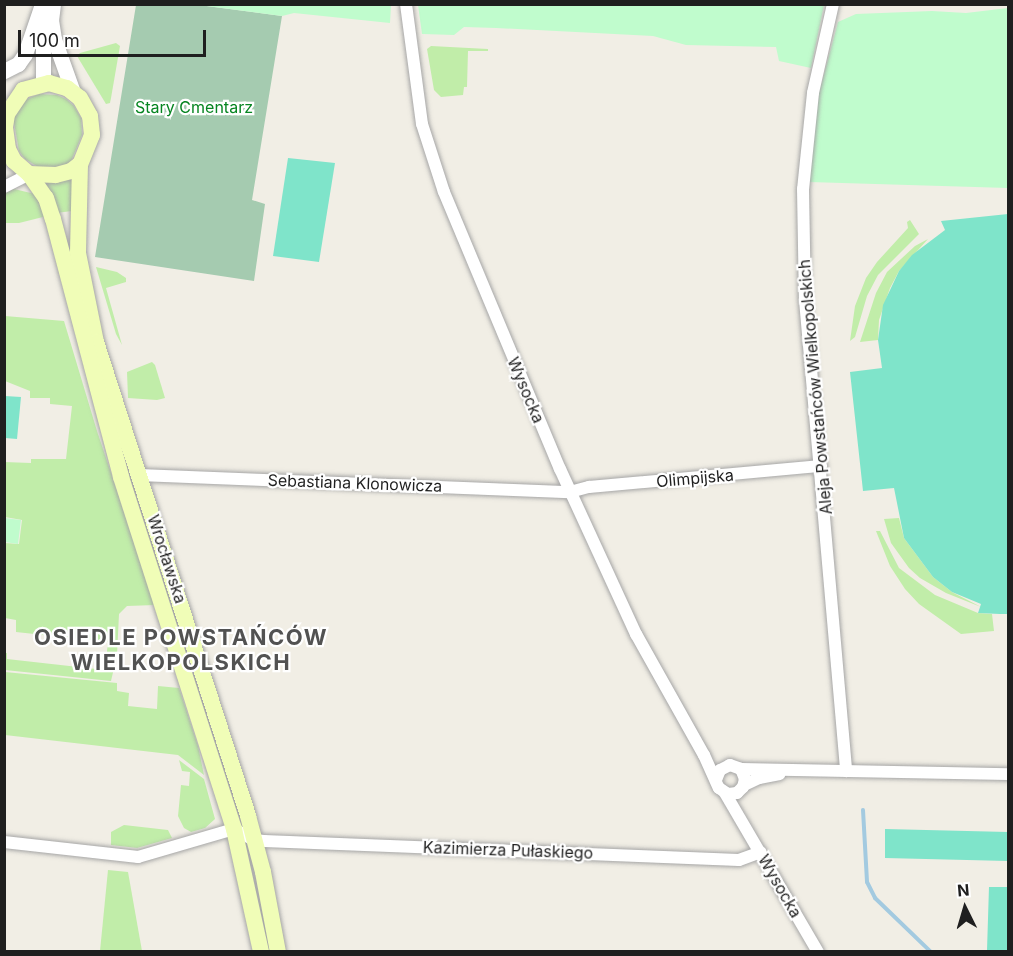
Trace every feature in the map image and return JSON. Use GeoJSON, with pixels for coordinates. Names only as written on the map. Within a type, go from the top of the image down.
{"type":"FeatureCollection","features":[{"type":"Feature","properties":{"kind":"main road"},"geometry":{"type":"LineString","coordinates":[[42,84],[56,84],[73,92],[85,104],[92,122],[90,141],[80,164],[63,173],[29,174],[14,161],[5,146],[5,121],[12,92],[42,84]]}},
{"type":"Feature","properties":{"kind":"main road","name":"Wrocławska"},"geometry":{"type":"LineString","coordinates":[[80,164],[80,261],[101,363],[139,475],[254,840],[278,951]]}},
{"type":"Feature","properties":{"kind":"main road","name":"Wrocławska"},"geometry":{"type":"LineString","coordinates":[[29,174],[46,198],[53,219],[122,477],[234,830],[261,951]]}},
{"type":"Feature","properties":{"kind":"street"},"geometry":{"type":"LineString","coordinates":[[4,71],[18,63],[25,54],[43,4]]}},
{"type":"Feature","properties":{"kind":"street"},"geometry":{"type":"LineString","coordinates":[[42,84],[43,4]]}},
{"type":"Feature","properties":{"kind":"street"},"geometry":{"type":"LineString","coordinates":[[53,4],[51,20],[54,39],[73,92]]}},
{"type":"Feature","properties":{"kind":"street","name":"Wysocka"},"geometry":{"type":"LineString","coordinates":[[406,4],[420,112],[431,157],[570,492],[636,634],[716,780]]}},
{"type":"Feature","properties":{"kind":"street","name":"Aleja Powstańców Wielkopolskich"},"geometry":{"type":"LineString","coordinates":[[833,4],[813,93],[803,189],[805,300],[846,771]]}},
{"type":"Feature","properties":{"kind":"street"},"geometry":{"type":"LineString","coordinates":[[4,187],[29,174]]}},
{"type":"Feature","properties":{"kind":"street","name":"Olimpijska"},"geometry":{"type":"LineString","coordinates":[[570,492],[589,487],[821,466]]}},
{"type":"Feature","properties":{"kind":"street","name":"Sebastiana Klonowicza"},"geometry":{"type":"LineString","coordinates":[[139,475],[570,492]]}},
{"type":"Feature","properties":{"kind":"street"},"geometry":{"type":"LineString","coordinates":[[704,755],[725,766]]}},
{"type":"Feature","properties":{"kind":"street"},"geometry":{"type":"LineString","coordinates":[[811,770],[767,776],[725,793],[719,788],[716,780],[718,772],[725,766],[733,765],[741,769],[811,770],[1008,774]]}},
{"type":"Feature","properties":{"kind":"street"},"geometry":{"type":"LineString","coordinates":[[741,769],[745,776],[742,788]]}},
{"type":"Feature","properties":{"kind":"street","name":"Wysocka"},"geometry":{"type":"LineString","coordinates":[[742,788],[742,822]]}},
{"type":"Feature","properties":{"kind":"street","name":"Wysocka"},"geometry":{"type":"LineString","coordinates":[[725,793],[818,951]]}},
{"type":"Feature","properties":{"kind":"street"},"geometry":{"type":"LineString","coordinates":[[4,842],[138,857],[234,830],[254,840]]}},
{"type":"Feature","properties":{"kind":"street","name":"Kazimierza Pułaskiego"},"geometry":{"type":"LineString","coordinates":[[254,840],[739,860],[760,852]]}},
{"type":"Feature","properties":{"kind":"green space"},"geometry":{"type":"Polygon","coordinates":[[[418,4],[824,5],[811,68],[779,61],[776,47],[686,45],[653,36],[464,27],[454,35],[422,34],[418,4]]]}},
{"type":"Feature","properties":{"kind":"green space","name":"Stary Cmentarz"},"geometry":{"type":"Polygon","coordinates":[[[136,5],[199,5],[282,16],[252,200],[265,204],[254,281],[95,257],[136,5]]]}},
{"type":"Feature","properties":{"kind":"green space"},"geometry":{"type":"Polygon","coordinates":[[[199,5],[391,5],[390,23],[294,13],[282,16],[199,5]]]}},
{"type":"Feature","properties":{"kind":"green space"},"geometry":{"type":"Polygon","coordinates":[[[1008,8],[1008,188],[809,182],[819,93],[838,22],[856,14],[932,11],[966,13],[1008,8]]]}},
{"type":"Feature","properties":{"kind":"green space"},"geometry":{"type":"Polygon","coordinates":[[[116,43],[120,46],[110,103],[106,104],[77,56],[80,53],[116,43]]]}},
{"type":"Feature","properties":{"kind":"green space"},"geometry":{"type":"Polygon","coordinates":[[[431,46],[488,49],[488,51],[468,51],[467,87],[464,87],[463,95],[441,97],[434,90],[427,49],[431,46]]]}},
{"type":"Feature","properties":{"kind":"green space"},"geometry":{"type":"Polygon","coordinates":[[[39,94],[57,95],[66,99],[74,106],[81,118],[82,135],[69,166],[40,168],[25,159],[19,151],[13,117],[25,100],[39,94]]]}},
{"type":"Feature","properties":{"kind":"green space"},"geometry":{"type":"Polygon","coordinates":[[[288,158],[335,163],[319,262],[273,256],[288,158]]]}},
{"type":"Feature","properties":{"kind":"green space"},"geometry":{"type":"Polygon","coordinates":[[[72,177],[72,211],[56,213],[42,180],[72,177]]]}},
{"type":"Feature","properties":{"kind":"green space"},"geometry":{"type":"Polygon","coordinates":[[[14,189],[35,194],[47,216],[19,223],[5,223],[5,193],[14,189]]]}},
{"type":"Feature","properties":{"kind":"green space"},"geometry":{"type":"Polygon","coordinates":[[[1008,214],[1008,614],[978,613],[981,604],[952,592],[933,577],[904,538],[894,488],[863,491],[850,372],[882,368],[878,340],[883,305],[899,271],[912,255],[945,230],[941,221],[1008,214]]]}},
{"type":"Feature","properties":{"kind":"green space"},"geometry":{"type":"Polygon","coordinates":[[[910,220],[919,234],[878,275],[867,296],[855,337],[850,341],[855,306],[866,278],[877,262],[908,228],[907,222],[910,220]]]}},
{"type":"Feature","properties":{"kind":"green space"},"geometry":{"type":"Polygon","coordinates":[[[928,239],[899,271],[890,288],[879,320],[878,340],[860,342],[876,293],[887,272],[915,246],[928,239]]]}},
{"type":"Feature","properties":{"kind":"green space"},"geometry":{"type":"Polygon","coordinates":[[[96,267],[117,272],[126,278],[126,282],[106,288],[122,345],[116,334],[96,267]]]}},
{"type":"Feature","properties":{"kind":"green space"},"geometry":{"type":"Polygon","coordinates":[[[5,316],[64,321],[97,431],[155,605],[127,606],[119,614],[117,655],[111,681],[5,670],[5,653],[7,653],[7,659],[105,670],[108,642],[16,632],[16,620],[5,618],[5,543],[19,544],[22,520],[5,517],[4,462],[31,463],[31,459],[66,459],[72,406],[50,404],[50,398],[30,398],[30,391],[5,381],[5,316]]]}},
{"type":"Feature","properties":{"kind":"green space"},"geometry":{"type":"Polygon","coordinates":[[[152,362],[155,365],[165,398],[157,400],[128,398],[127,372],[152,362]]]}},
{"type":"Feature","properties":{"kind":"green space"},"geometry":{"type":"Polygon","coordinates":[[[5,396],[21,397],[17,439],[5,438],[5,396]]]}},
{"type":"Feature","properties":{"kind":"green space"},"geometry":{"type":"Polygon","coordinates":[[[5,518],[21,520],[18,544],[5,542],[5,518]]]}},
{"type":"Feature","properties":{"kind":"green space"},"geometry":{"type":"Polygon","coordinates":[[[899,518],[904,538],[933,577],[952,592],[981,607],[946,593],[920,578],[909,568],[891,543],[884,519],[899,518]]]}},
{"type":"Feature","properties":{"kind":"green space"},"geometry":{"type":"Polygon","coordinates":[[[876,531],[880,531],[899,568],[935,595],[978,613],[992,614],[994,631],[961,634],[919,604],[905,589],[890,566],[876,531]]]}},
{"type":"Feature","properties":{"kind":"green space"},"geometry":{"type":"Polygon","coordinates":[[[5,672],[117,683],[117,691],[129,693],[128,706],[157,709],[158,686],[179,688],[198,746],[204,775],[178,755],[5,735],[5,672]]]}},
{"type":"Feature","properties":{"kind":"green space"},"geometry":{"type":"Polygon","coordinates":[[[179,760],[204,779],[215,819],[205,828],[191,832],[184,828],[178,816],[181,785],[189,786],[190,772],[182,771],[179,760]]]}},
{"type":"Feature","properties":{"kind":"green space"},"geometry":{"type":"Polygon","coordinates":[[[124,825],[168,830],[172,838],[137,848],[111,845],[111,832],[124,825]]]}},
{"type":"Feature","properties":{"kind":"green space"},"geometry":{"type":"Polygon","coordinates":[[[885,829],[1008,832],[1008,861],[885,858],[885,829]]]}},
{"type":"Feature","properties":{"kind":"green space"},"geometry":{"type":"Polygon","coordinates":[[[108,870],[128,872],[142,951],[100,951],[108,870]]]}},
{"type":"Feature","properties":{"kind":"green space"},"geometry":{"type":"Polygon","coordinates":[[[989,887],[1008,887],[1008,951],[987,950],[989,887]]]}},
{"type":"Feature","properties":{"kind":"waterway"},"geometry":{"type":"LineString","coordinates":[[863,810],[867,882],[875,898],[931,952]]}},
{"type":"Feature","properties":{"kind":"district","name":"OSIEDLE POWSTAŃCÓW WIELKOPOLSKICH"},"geometry":{"type":"Point","coordinates":[181,650]}}]}
